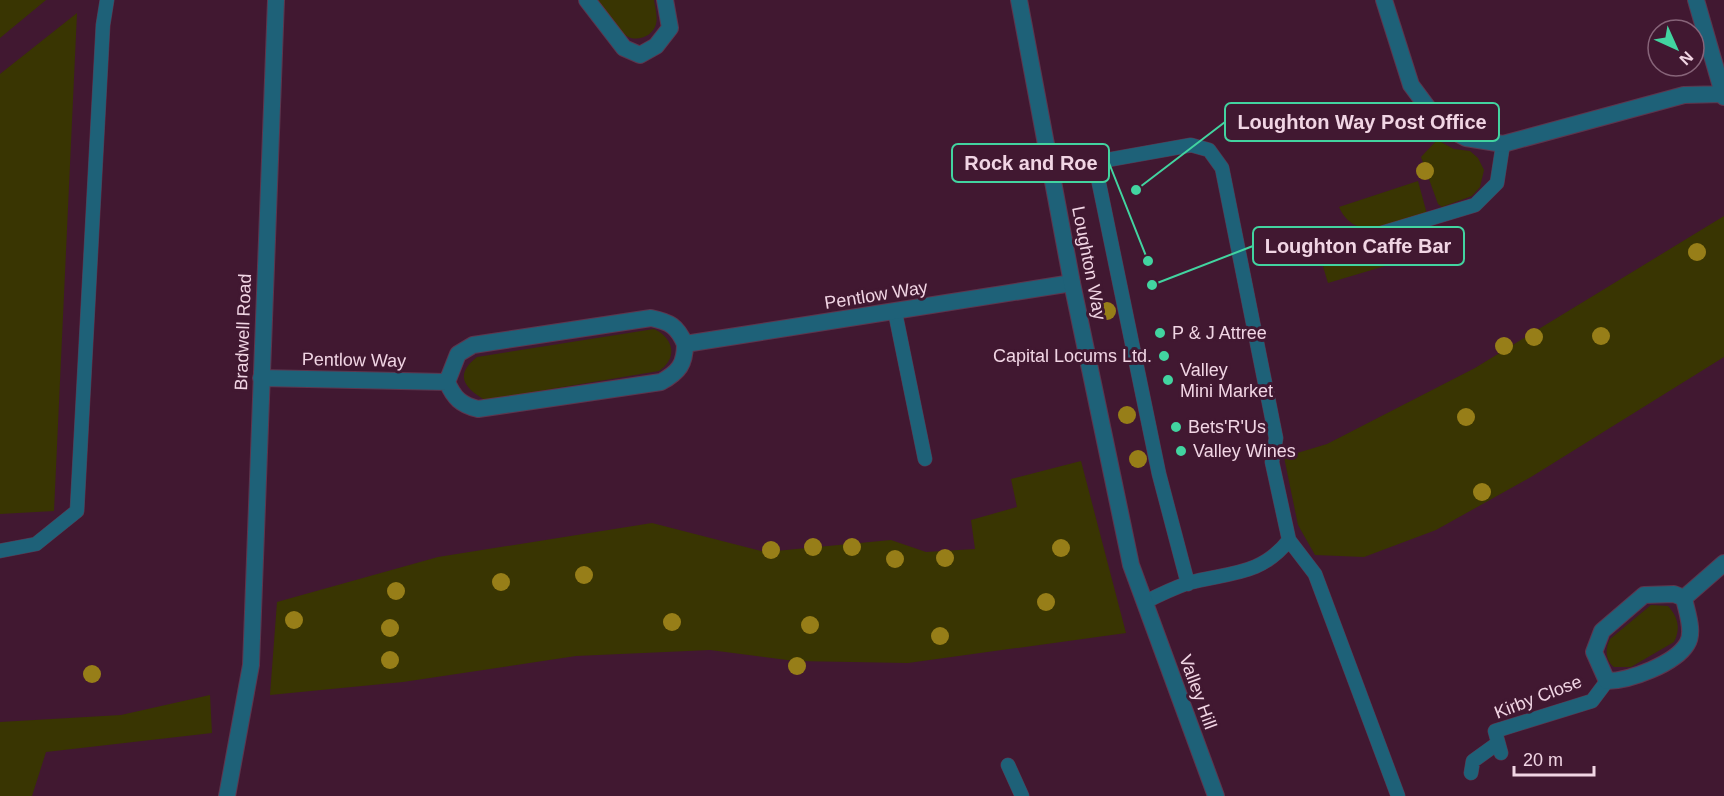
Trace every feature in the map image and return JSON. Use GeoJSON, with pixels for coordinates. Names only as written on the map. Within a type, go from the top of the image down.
{"type":"FeatureCollection","features":[{"type":"Feature","properties":{"kind":"street","name":"Bradwell Road"},"geometry":{"type":"LineString","coordinates":[[227,796],[251,665],[276,0]]}},
{"type":"Feature","properties":{"kind":"street"},"geometry":{"type":"LineString","coordinates":[[587,0],[624,48],[640,55],[656,46],[670,28],[665,0]]}},
{"type":"Feature","properties":{"kind":"street","name":"Loughton Way"},"geometry":{"type":"LineString","coordinates":[[1019,0],[1072,283],[1131,565],[1145,602]]}},
{"type":"Feature","properties":{"kind":"street"},"geometry":{"type":"LineString","coordinates":[[1384,0],[1411,85],[1440,124],[1466,138],[1503,144],[1684,94],[1724,96],[1696,0]]}},
{"type":"Feature","properties":{"kind":"street","name":"Pentlow Way"},"geometry":{"type":"LineString","coordinates":[[686,344],[1072,283]]}},
{"type":"Feature","properties":{"kind":"street"},"geometry":{"type":"LineString","coordinates":[[651,318],[666,321],[678,328],[686,344],[685,362],[675,374],[661,382],[478,409],[464,405],[453,394],[447,382],[458,354],[472,345],[651,318]]}},
{"type":"Feature","properties":{"kind":"street","name":"Pentlow Way"},"geometry":{"type":"LineString","coordinates":[[261,378],[447,382]]}},
{"type":"Feature","properties":{"kind":"street"},"geometry":{"type":"LineString","coordinates":[[1684,598],[1724,563]]}},
{"type":"Feature","properties":{"kind":"street","name":"Kirby Close"},"geometry":{"type":"LineString","coordinates":[[1674,594],[1684,598],[1690,630],[1687,644],[1663,664],[1640,675],[1624,681],[1607,681],[1594,652],[1602,631],[1644,595],[1674,594]]}},
{"type":"Feature","properties":{"kind":"street","name":"Valley Hill"},"geometry":{"type":"LineString","coordinates":[[1145,602],[1216,796]]}},
{"type":"Feature","properties":{"kind":"lane"},"geometry":{"type":"LineString","coordinates":[[0,551],[36,544],[77,511],[103,25],[107,0]]}},
{"type":"Feature","properties":{"kind":"lane"},"geometry":{"type":"LineString","coordinates":[[1339,246],[1475,205],[1497,183],[1503,144]]}},
{"type":"Feature","properties":{"kind":"lane"},"geometry":{"type":"LineString","coordinates":[[1051,170],[1095,164],[1191,145],[1209,150],[1222,168],[1276,438],[1272,462],[1289,540],[1315,574],[1398,796]]}},
{"type":"Feature","properties":{"kind":"lane"},"geometry":{"type":"LineString","coordinates":[[1095,164],[1159,474],[1188,584]]}},
{"type":"Feature","properties":{"kind":"lane"},"geometry":{"type":"LineString","coordinates":[[895,312],[925,459]]}},
{"type":"Feature","properties":{"kind":"lane"},"geometry":{"type":"LineString","coordinates":[[1145,602],[1188,584],[1252,570],[1277,555],[1289,540]]}},
{"type":"Feature","properties":{"kind":"lane","name":"Kirby Close"},"geometry":{"type":"LineString","coordinates":[[1471,772],[1473,761],[1499,748],[1495,731],[1592,701],[1607,681]]}},
{"type":"Feature","properties":{"kind":"lane"},"geometry":{"type":"LineString","coordinates":[[1008,765],[1022,796]]}},
{"type":"Feature","properties":{"kind":"shaded area"},"geometry":{"type":"Polygon","coordinates":[[[0,0],[46,0],[0,38],[0,0]]]}},
{"type":"Feature","properties":{"kind":"shaded area"},"geometry":{"type":"Polygon","coordinates":[[[598,0],[654,0],[657,18],[654,29],[643,37],[634,38],[625,35],[610,19],[598,0]]]}},
{"type":"Feature","properties":{"kind":"shaded area"},"geometry":{"type":"Polygon","coordinates":[[[77,13],[54,511],[0,514],[0,74],[77,13]]]}},
{"type":"Feature","properties":{"kind":"shaded area"},"geometry":{"type":"Polygon","coordinates":[[[1437,140],[1454,149],[1470,151],[1478,158],[1484,170],[1480,187],[1472,196],[1442,207],[1438,204],[1421,157],[1437,140]]]}},
{"type":"Feature","properties":{"kind":"shaded area"},"geometry":{"type":"Polygon","coordinates":[[[1418,181],[1427,214],[1378,228],[1366,228],[1346,219],[1339,207],[1418,181]]]}},
{"type":"Feature","properties":{"kind":"shaded area"},"geometry":{"type":"Polygon","coordinates":[[[1724,216],[1724,357],[1531,477],[1436,530],[1364,557],[1315,555],[1298,525],[1284,457],[1327,444],[1475,368],[1724,216]]]}},
{"type":"Feature","properties":{"kind":"shaded area"},"geometry":{"type":"Polygon","coordinates":[[[1432,226],[1439,250],[1328,283],[1321,260],[1432,226]]]}},
{"type":"Feature","properties":{"kind":"shaded area"},"geometry":{"type":"Polygon","coordinates":[[[654,329],[666,338],[671,348],[669,360],[659,371],[485,400],[472,391],[464,381],[466,370],[477,357],[654,329]]]}},
{"type":"Feature","properties":{"kind":"shaded area"},"geometry":{"type":"Polygon","coordinates":[[[1081,461],[1126,633],[908,663],[795,661],[710,650],[576,656],[403,682],[270,695],[277,602],[438,557],[652,523],[765,552],[891,540],[926,552],[975,549],[971,520],[1017,507],[1011,479],[1081,461]]]}},
{"type":"Feature","properties":{"kind":"shaded area"},"geometry":{"type":"Polygon","coordinates":[[[1651,605],[1668,606],[1674,614],[1678,627],[1674,642],[1631,667],[1614,667],[1607,654],[1610,639],[1651,605]]]}},
{"type":"Feature","properties":{"kind":"shaded area"},"geometry":{"type":"Polygon","coordinates":[[[210,695],[212,733],[46,752],[32,796],[0,796],[0,722],[121,715],[210,695]]]}},
{"type":"Feature","properties":{"kind":"place","name":"Loughton Way Post Office"},"geometry":{"type":"Point","coordinates":[1136,190]}},
{"type":"Feature","properties":{"kind":"place","name":"Rock and Roe"},"geometry":{"type":"Point","coordinates":[1148,261]}},
{"type":"Feature","properties":{"kind":"place","name":"Loughton Caffe Bar"},"geometry":{"type":"Point","coordinates":[1152,285]}},
{"type":"Feature","properties":{"kind":"place","name":"P & J Attree"},"geometry":{"type":"Point","coordinates":[1160,333]}},
{"type":"Feature","properties":{"kind":"place","name":"Capital Locums Ltd."},"geometry":{"type":"Point","coordinates":[1164,356]}},
{"type":"Feature","properties":{"kind":"place","name":"Valley Mini Market"},"geometry":{"type":"Point","coordinates":[1168,380]}},
{"type":"Feature","properties":{"kind":"place","name":"Bets'R'Us"},"geometry":{"type":"Point","coordinates":[1176,427]}},
{"type":"Feature","properties":{"kind":"place","name":"Valley Wines"},"geometry":{"type":"Point","coordinates":[1181,451]}}]}
